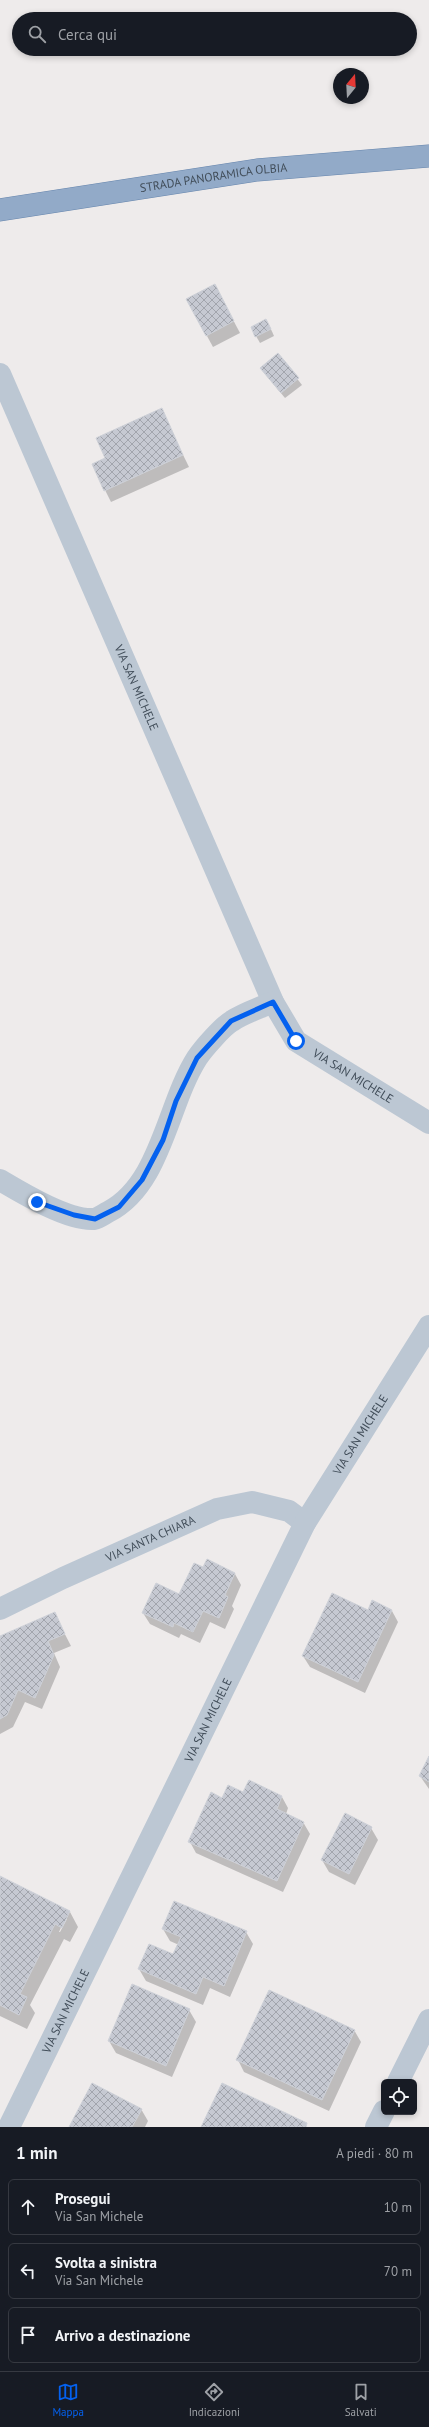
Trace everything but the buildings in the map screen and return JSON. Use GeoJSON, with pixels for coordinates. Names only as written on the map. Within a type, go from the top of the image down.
{"type":"FeatureCollection","features":[{"type":"Feature","properties":{"kind":"highway","name":"STRADA PANORAMICA OLBIA"},"geometry":{"type":"LineString","coordinates":[[0,210],[257,170],[429,156]]}},
{"type":"Feature","properties":{"kind":"street","name":"VIA SAN MICHELE"},"geometry":{"type":"LineString","coordinates":[[0,374],[273,1002],[296,1041],[429,1123]]}},
{"type":"Feature","properties":{"kind":"street"},"geometry":{"type":"LineString","coordinates":[[0,1180],[37,1202],[74,1215],[95,1219],[119,1207],[142,1180],[163,1140],[176,1101],[197,1058],[231,1021],[273,1002]]}},
{"type":"Feature","properties":{"kind":"street","name":"VIA SAN MICHELE"},"geometry":{"type":"LineString","coordinates":[[9,2127],[305,1523],[429,1326]]}},
{"type":"Feature","properties":{"kind":"street","name":"VIA SANTA CHIARA"},"geometry":{"type":"LineString","coordinates":[[0,1609],[63,1578],[217,1509],[252,1502],[289,1512],[305,1523]]}},
{"type":"Feature","properties":{"kind":"street"},"geometry":{"type":"LineString","coordinates":[[400,2079],[429,2020]]}},
{"type":"Feature","properties":{"kind":"street"},"geometry":{"type":"LineString","coordinates":[[376,2127],[382,2115]]}},
{"type":"Feature","properties":{"kind":"route"},"geometry":{"type":"LineString","coordinates":[[37,1202],[74,1215],[95,1219],[119,1207],[142,1180],[163,1140],[176,1101],[197,1058],[231,1021],[273,1002],[296,1041]]}}]}
